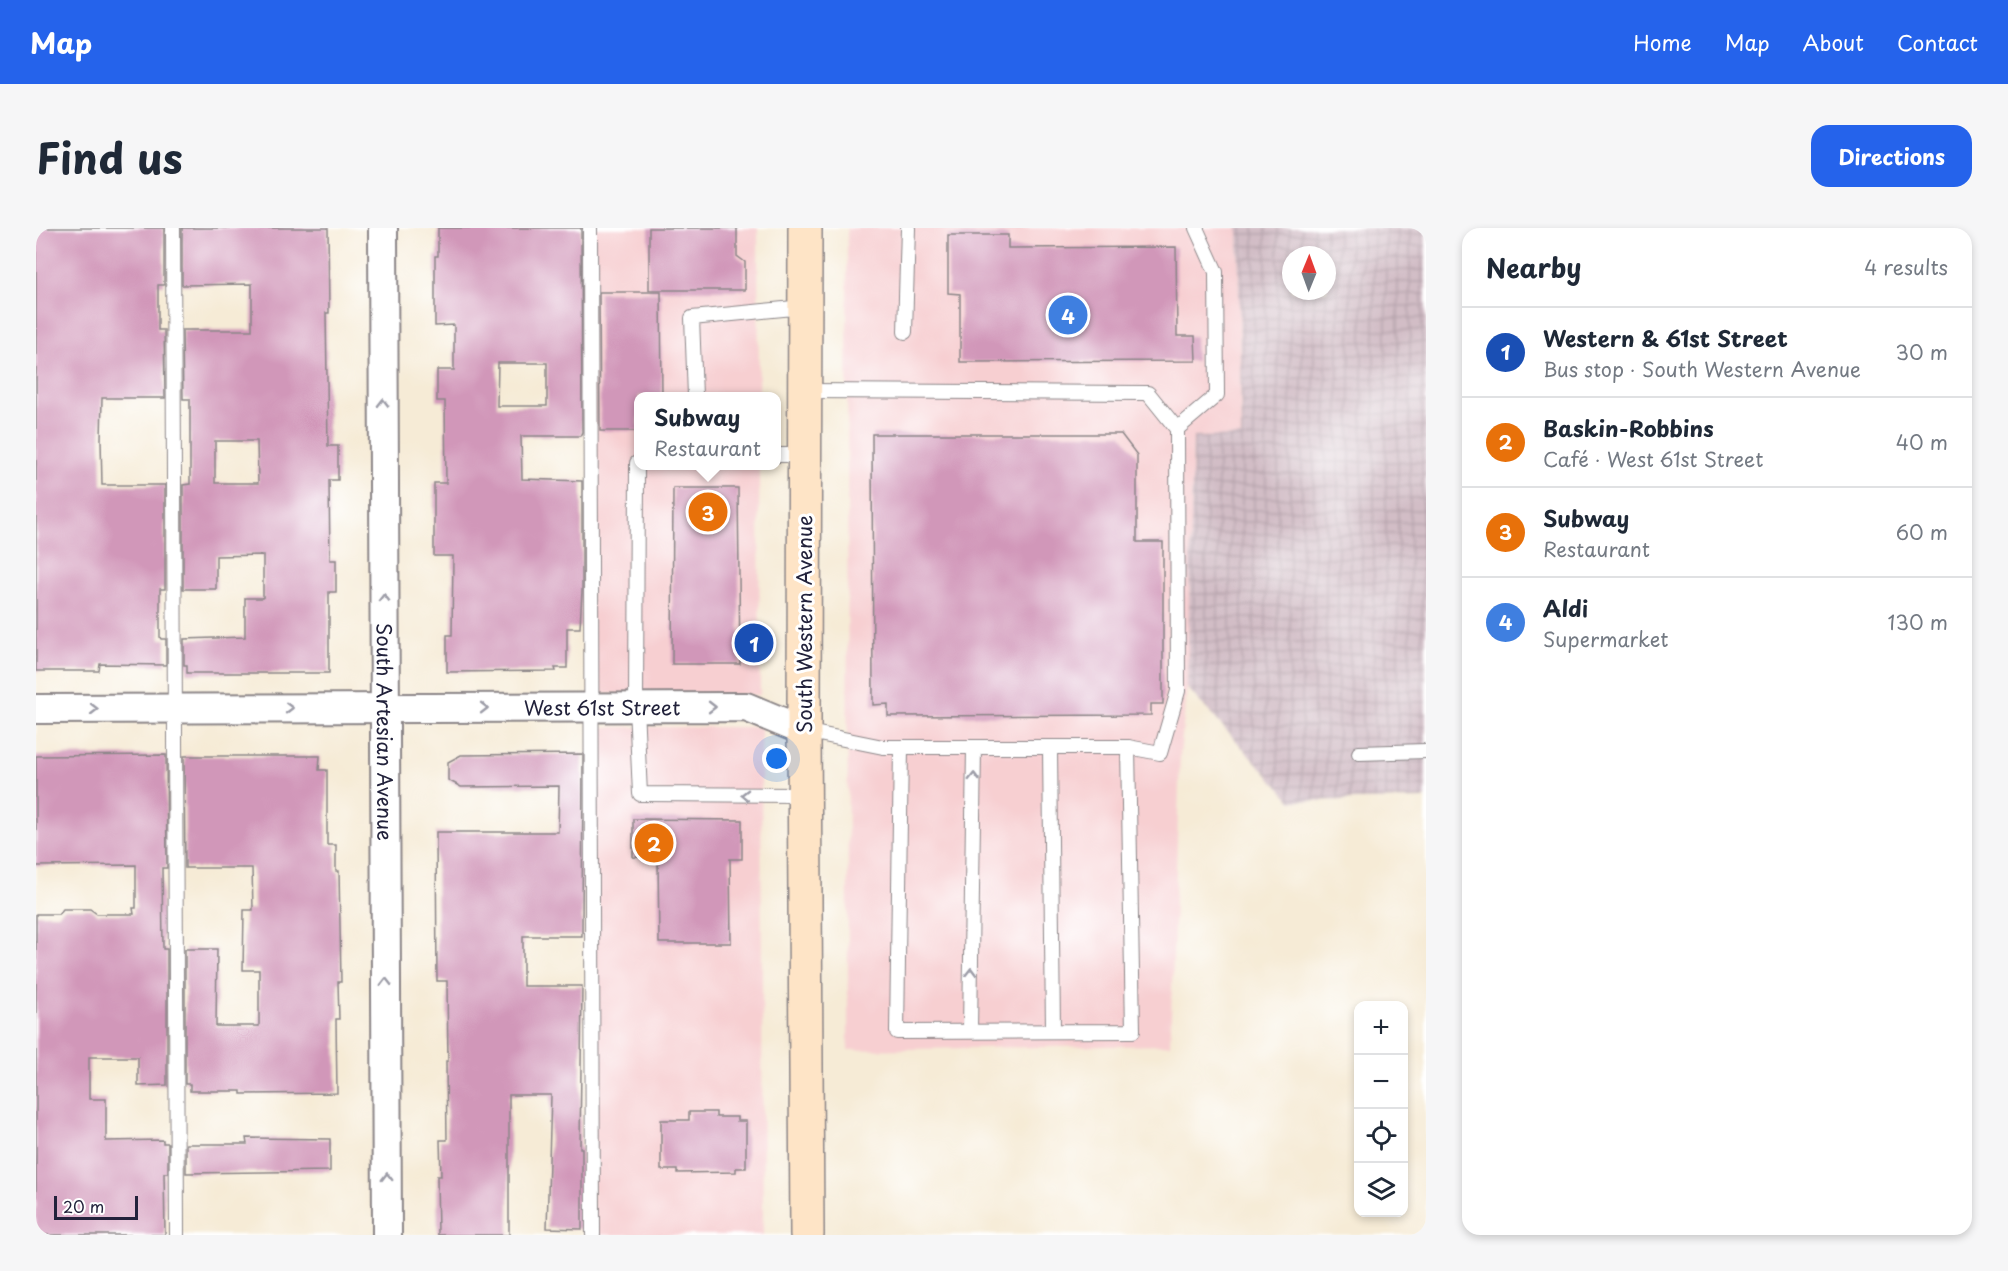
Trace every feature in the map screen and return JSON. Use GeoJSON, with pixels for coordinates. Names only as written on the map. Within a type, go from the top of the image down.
{"type":"FeatureCollection","features":[{"type":"Feature","properties":{"kind":"main road","name":"South Western Avenue"},"geometry":{"type":"LineString","coordinates":[[805,228],[804,391],[791,455],[804,731],[807,1235]]}},
{"type":"Feature","properties":{"kind":"street","name":"South Artesian Avenue"},"geometry":{"type":"LineString","coordinates":[[383,228],[387,1235]]}},
{"type":"Feature","properties":{"kind":"street","name":"West 61st Street"},"geometry":{"type":"LineString","coordinates":[[36,709],[746,707],[804,731]]}},
{"type":"Feature","properties":{"kind":"lane"},"geometry":{"type":"LineString","coordinates":[[173,228],[177,1235]]}},
{"type":"Feature","properties":{"kind":"lane"},"geometry":{"type":"LineString","coordinates":[[590,228],[593,1235]]}},
{"type":"Feature","properties":{"kind":"lane"},"geometry":{"type":"LineString","coordinates":[[905,332],[908,228]]}},
{"type":"Feature","properties":{"kind":"lane"},"geometry":{"type":"LineString","coordinates":[[804,391],[1148,393],[1177,429],[1217,395],[1216,272],[1196,228]]}},
{"type":"Feature","properties":{"kind":"lane"},"geometry":{"type":"LineString","coordinates":[[695,392],[692,318],[804,307]]}},
{"type":"Feature","properties":{"kind":"lane","name":"West 61st Street"},"geometry":{"type":"LineString","coordinates":[[804,731],[883,747],[1128,747],[1160,753],[1178,691],[1177,429]]}},
{"type":"Feature","properties":{"kind":"lane"},"geometry":{"type":"LineString","coordinates":[[637,470],[636,707],[640,794],[804,795]]}},
{"type":"Feature","properties":{"kind":"lane"},"geometry":{"type":"LineString","coordinates":[[901,747],[897,1032],[1133,1031],[1128,747]]}},
{"type":"Feature","properties":{"kind":"lane"},"geometry":{"type":"LineString","coordinates":[[970,1031],[974,747]]}},
{"type":"Feature","properties":{"kind":"lane"},"geometry":{"type":"LineString","coordinates":[[1050,747],[1053,1031]]}},
{"type":"Feature","properties":{"kind":"lane"},"geometry":{"type":"LineString","coordinates":[[1359,753],[1426,751]]}},
{"type":"Feature","properties":{"kind":"shaded area"},"geometry":{"type":"Polygon","coordinates":[[[590,228],[758,228],[759,392],[634,392],[634,470],[759,470],[760,695],[591,694],[590,228]]]}},
{"type":"Feature","properties":{"kind":"shaded area"},"geometry":{"type":"Polygon","coordinates":[[[847,228],[1238,228],[1241,437],[1193,438],[1187,688],[1180,756],[1170,1045],[848,1050],[847,228]]]}},
{"type":"Feature","properties":{"kind":"shaded area"},"geometry":{"type":"Polygon","coordinates":[[[1238,228],[1426,228],[1426,799],[1292,801],[1187,688],[1193,437],[1241,436],[1238,228]]]}},
{"type":"Feature","properties":{"kind":"shaded area"},"geometry":{"type":"Polygon","coordinates":[[[591,727],[761,727],[763,1235],[593,1235],[591,727]]]}},
{"type":"Feature","properties":{"kind":"building"},"geometry":{"type":"Polygon","coordinates":[[[36,228],[164,228],[164,285],[158,285],[158,330],[164,330],[165,398],[102,398],[101,440],[102,485],[165,485],[165,589],[160,589],[160,637],[166,639],[166,665],[100,664],[99,671],[36,671],[36,228]]]}},
{"type":"Feature","properties":{"kind":"building"},"geometry":{"type":"Polygon","coordinates":[[[182,228],[328,228],[329,313],[326,313],[328,446],[338,446],[338,480],[329,480],[330,560],[336,560],[336,592],[329,592],[329,673],[187,673],[187,665],[184,665],[184,639],[245,637],[245,598],[263,598],[263,555],[216,556],[216,589],[183,589],[183,485],[190,484],[190,399],[183,399],[182,330],[252,330],[252,284],[182,285],[182,228]],[[215,441],[215,483],[258,483],[257,441],[215,441]]]}},
{"type":"Feature","properties":{"kind":"building"},"geometry":{"type":"Polygon","coordinates":[[[438,228],[581,228],[582,432],[580,436],[521,436],[522,479],[582,481],[580,628],[567,628],[567,668],[555,668],[556,671],[447,672],[447,635],[452,635],[453,556],[434,556],[434,483],[446,483],[445,401],[437,401],[437,370],[454,370],[454,325],[435,326],[435,256],[438,256],[438,228]],[[498,363],[497,406],[547,406],[547,363],[498,363]]]}},
{"type":"Feature","properties":{"kind":"building"},"geometry":{"type":"Polygon","coordinates":[[[649,228],[737,228],[737,256],[745,262],[745,290],[649,290],[649,228]]]}},
{"type":"Feature","properties":{"kind":"building"},"geometry":{"type":"Polygon","coordinates":[[[948,235],[1008,235],[1008,248],[1176,247],[1177,336],[1195,336],[1196,361],[960,362],[960,294],[948,293],[948,235]]]}},
{"type":"Feature","properties":{"kind":"building"},"geometry":{"type":"Polygon","coordinates":[[[599,292],[661,292],[662,392],[634,392],[634,431],[600,431],[599,292]]]}},
{"type":"Feature","properties":{"kind":"building"},"geometry":{"type":"Polygon","coordinates":[[[872,434],[1121,434],[1137,455],[1137,542],[1163,542],[1163,704],[1151,704],[1151,715],[888,716],[888,704],[873,705],[872,434]]]}},
{"type":"Feature","properties":{"kind":"building"},"geometry":{"type":"Polygon","coordinates":[[[673,488],[738,488],[740,664],[672,664],[673,488]]]}},
{"type":"Feature","properties":{"kind":"building"},"geometry":{"type":"Polygon","coordinates":[[[583,754],[582,936],[523,936],[523,986],[582,986],[580,1148],[582,1148],[582,1229],[547,1228],[551,1095],[509,1095],[509,1235],[438,1235],[437,1176],[441,1176],[440,1140],[447,1140],[446,1061],[448,1061],[447,981],[437,981],[436,832],[558,832],[559,786],[461,787],[448,780],[448,762],[461,755],[583,754]]]}},
{"type":"Feature","properties":{"kind":"building"},"geometry":{"type":"Polygon","coordinates":[[[166,755],[167,868],[162,868],[163,949],[167,949],[167,1085],[138,1086],[138,1057],[89,1057],[89,1099],[106,1099],[106,1141],[163,1140],[163,1143],[168,1143],[168,1173],[164,1173],[165,1235],[36,1235],[36,914],[59,914],[63,909],[90,909],[97,914],[134,914],[136,865],[36,866],[36,756],[166,755]]]}},
{"type":"Feature","properties":{"kind":"building"},"geometry":{"type":"Polygon","coordinates":[[[184,756],[320,756],[319,770],[327,770],[327,845],[336,845],[336,871],[339,871],[341,982],[338,982],[339,1019],[336,1019],[337,1093],[241,1094],[241,1091],[190,1091],[190,1084],[185,1084],[185,949],[217,949],[216,1026],[259,1026],[259,970],[243,970],[244,910],[253,910],[252,868],[185,868],[184,756]]]}},
{"type":"Feature","properties":{"kind":"building"},"geometry":{"type":"Polygon","coordinates":[[[633,819],[742,820],[742,859],[730,859],[731,943],[659,943],[658,858],[633,857],[633,819]]]}},
{"type":"Feature","properties":{"kind":"building"},"geometry":{"type":"Polygon","coordinates":[[[689,1112],[716,1112],[716,1117],[737,1117],[737,1121],[746,1121],[746,1168],[736,1168],[736,1172],[677,1173],[677,1170],[661,1170],[661,1120],[689,1120],[689,1112]]]}},
{"type":"Feature","properties":{"kind":"building"},"geometry":{"type":"Polygon","coordinates":[[[246,1138],[330,1139],[330,1171],[186,1173],[186,1144],[247,1144],[246,1138]]]}},
{"type":"Feature","properties":{"kind":"place","name":"Aldi"},"geometry":{"type":"Point","coordinates":[1068,315]}},
{"type":"Feature","properties":{"kind":"place","name":"Subway"},"geometry":{"type":"Point","coordinates":[708,512]}},
{"type":"Feature","properties":{"kind":"place","name":"Western & 61st Street"},"geometry":{"type":"Point","coordinates":[754,643]}},
{"type":"Feature","properties":{"kind":"place","name":"Baskin-Robbins"},"geometry":{"type":"Point","coordinates":[654,843]}}]}
